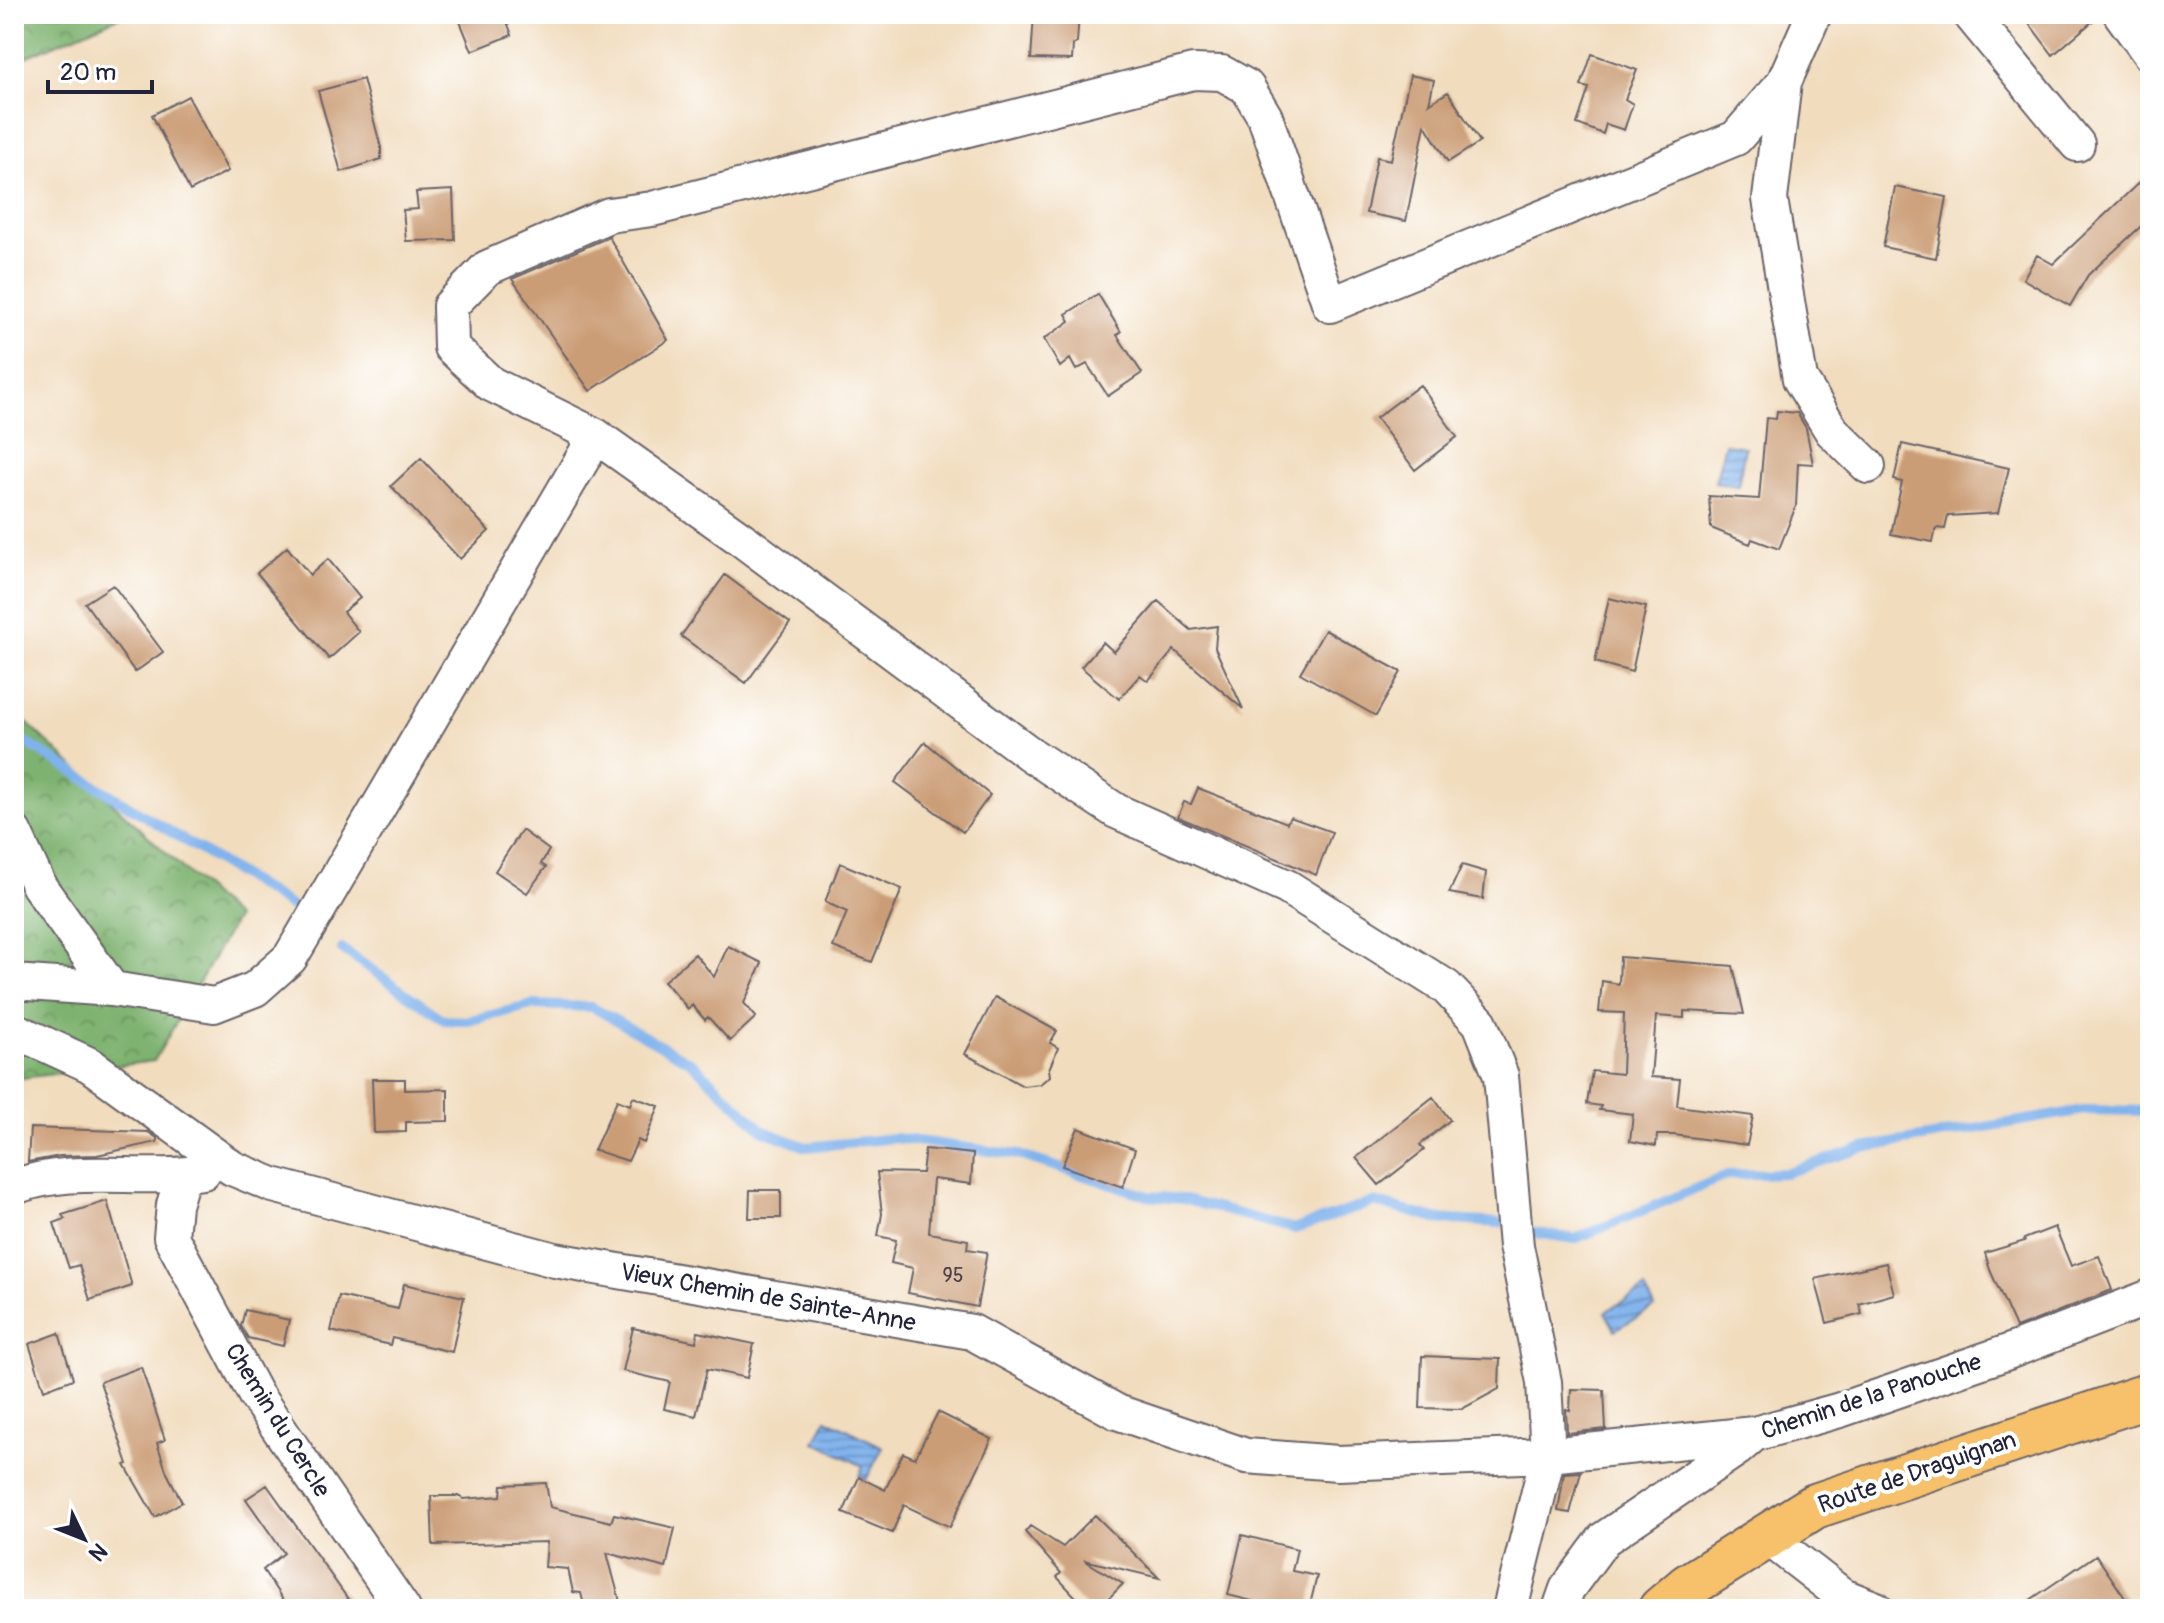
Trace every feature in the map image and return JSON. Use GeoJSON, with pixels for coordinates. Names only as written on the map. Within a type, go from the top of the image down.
{"type":"FeatureCollection","features":[{"type":"Feature","properties":{"kind":"main road","name":"Route de Draguignan"},"geometry":{"type":"LineString","coordinates":[[1661,1609],[1688,1586],[1815,1506],[2150,1395]]}},
{"type":"Feature","properties":{"kind":"street"},"geometry":{"type":"LineString","coordinates":[[1510,1609],[1548,1455],[1544,1382],[1516,1246],[1501,1076],[1480,1023],[1446,987],[1287,887],[1116,811],[1030,754],[744,541],[596,436],[491,384],[451,347],[450,306],[487,268],[609,215],[652,209],[1193,72],[1222,73],[1247,87],[1265,117],[1330,305],[1736,138],[1784,82],[1814,14]]}},
{"type":"Feature","properties":{"kind":"street"},"geometry":{"type":"LineString","coordinates":[[1970,14],[2077,144]]}},
{"type":"Feature","properties":{"kind":"street"},"geometry":{"type":"LineString","coordinates":[[2121,14],[2150,54]]}},
{"type":"Feature","properties":{"kind":"street"},"geometry":{"type":"LineString","coordinates":[[1784,82],[1770,199],[1800,379],[1832,431],[1868,466]]}},
{"type":"Feature","properties":{"kind":"street"},"geometry":{"type":"LineString","coordinates":[[14,982],[112,989],[214,1005],[255,989],[290,958],[596,436]]}},
{"type":"Feature","properties":{"kind":"street"},"geometry":{"type":"LineString","coordinates":[[14,832],[39,886],[112,989]]}},
{"type":"Feature","properties":{"kind":"street","name":"Vieux Chemin de Sainte-Anne"},"geometry":{"type":"LineString","coordinates":[[14,1030],[90,1065],[232,1168],[273,1185],[555,1260],[972,1332],[1117,1412],[1246,1456],[1338,1463],[1548,1455]]}},
{"type":"Feature","properties":{"kind":"street"},"geometry":{"type":"LineString","coordinates":[[14,1187],[37,1178],[84,1173],[183,1175],[232,1168]]}},
{"type":"Feature","properties":{"kind":"street","name":"Chemin du Cercle"},"geometry":{"type":"LineString","coordinates":[[183,1175],[174,1205],[171,1237],[255,1394],[403,1609]]}},
{"type":"Feature","properties":{"kind":"street","name":"Chemin de la Panouche"},"geometry":{"type":"LineString","coordinates":[[1548,1455],[1754,1434],[1868,1401],[2008,1352],[2150,1297]]}},
{"type":"Feature","properties":{"kind":"street"},"geometry":{"type":"LineString","coordinates":[[1560,1609],[1567,1589],[1604,1539],[1754,1434]]}},
{"type":"Feature","properties":{"kind":"street"},"geometry":{"type":"LineString","coordinates":[[1766,1536],[1843,1596],[1876,1609]]}},
{"type":"Feature","properties":{"kind":"green space"},"geometry":{"type":"Polygon","coordinates":[[[14,14],[126,14],[14,62],[14,14]]]}},
{"type":"Feature","properties":{"kind":"green space"},"geometry":{"type":"Polygon","coordinates":[[[14,711],[236,918],[154,1061],[14,1079],[14,711]]]}},
{"type":"Feature","properties":{"kind":"water"},"geometry":{"type":"Polygon","coordinates":[[[1725,444],[1745,447],[1738,486],[1715,482],[1725,444]]]}},
{"type":"Feature","properties":{"kind":"water"},"geometry":{"type":"Polygon","coordinates":[[[1645,1289],[1655,1307],[1615,1330],[1605,1312],[1645,1289]]]}},
{"type":"Feature","properties":{"kind":"water"},"geometry":{"type":"Polygon","coordinates":[[[826,1419],[883,1447],[866,1480],[859,1476],[863,1466],[815,1442],[826,1419]]]}},
{"type":"Feature","properties":{"kind":"building"},"geometry":{"type":"Polygon","coordinates":[[[457,14],[504,14],[512,35],[472,51],[457,14]]]}},
{"type":"Feature","properties":{"kind":"building"},"geometry":{"type":"Polygon","coordinates":[[[1034,14],[1079,14],[1072,60],[1031,59],[1034,14]]]}},
{"type":"Feature","properties":{"kind":"building"},"geometry":{"type":"Polygon","coordinates":[[[2022,14],[2101,14],[2053,55],[2022,14]]]}},
{"type":"Feature","properties":{"kind":"building"},"geometry":{"type":"Polygon","coordinates":[[[1592,54],[1637,70],[1625,99],[1633,104],[1624,130],[1606,124],[1603,134],[1577,124],[1589,88],[1581,86],[1592,54]]]}},
{"type":"Feature","properties":{"kind":"building"},"geometry":{"type":"Polygon","coordinates":[[[1410,75],[1434,80],[1429,104],[1448,92],[1480,142],[1448,162],[1425,125],[1406,221],[1366,213],[1377,157],[1391,160],[1410,75]]]}},
{"type":"Feature","properties":{"kind":"building"},"geometry":{"type":"Polygon","coordinates":[[[363,79],[381,148],[381,159],[341,172],[318,91],[363,79]]]}},
{"type":"Feature","properties":{"kind":"building"},"geometry":{"type":"Polygon","coordinates":[[[188,96],[228,171],[190,191],[152,115],[188,96]]]}},
{"type":"Feature","properties":{"kind":"building"},"geometry":{"type":"Polygon","coordinates":[[[2150,172],[2150,218],[2088,275],[2070,306],[2023,279],[2037,255],[2053,264],[2150,172]]]}},
{"type":"Feature","properties":{"kind":"building"},"geometry":{"type":"Polygon","coordinates":[[[1895,187],[1947,197],[1936,258],[1883,247],[1895,187]]]}},
{"type":"Feature","properties":{"kind":"building"},"geometry":{"type":"Polygon","coordinates":[[[453,190],[455,240],[406,241],[403,210],[418,209],[416,192],[453,190]]]}},
{"type":"Feature","properties":{"kind":"building"},"geometry":{"type":"Polygon","coordinates":[[[609,237],[668,340],[590,391],[512,279],[609,237]]]}},
{"type":"Feature","properties":{"kind":"building"},"geometry":{"type":"Polygon","coordinates":[[[1098,294],[1121,332],[1117,335],[1142,373],[1108,396],[1087,364],[1076,370],[1070,359],[1060,367],[1044,339],[1070,321],[1066,314],[1098,294]]]}},
{"type":"Feature","properties":{"kind":"building"},"geometry":{"type":"Polygon","coordinates":[[[1420,385],[1457,437],[1415,470],[1376,418],[1420,385]]]}},
{"type":"Feature","properties":{"kind":"building"},"geometry":{"type":"Polygon","coordinates":[[[1777,411],[1797,413],[1806,428],[1813,464],[1798,463],[1796,506],[1779,549],[1752,539],[1750,544],[1711,528],[1709,496],[1759,499],[1766,418],[1776,419],[1777,411]]]}},
{"type":"Feature","properties":{"kind":"building"},"geometry":{"type":"Polygon","coordinates":[[[1902,444],[2009,468],[1998,513],[1948,516],[1945,529],[1936,528],[1933,542],[1891,534],[1902,482],[1894,480],[1902,444]]]}},
{"type":"Feature","properties":{"kind":"building"},"geometry":{"type":"Polygon","coordinates":[[[421,458],[489,531],[460,559],[391,486],[421,458]]]}},
{"type":"Feature","properties":{"kind":"building"},"geometry":{"type":"Polygon","coordinates":[[[287,547],[310,575],[328,559],[360,598],[343,612],[359,632],[329,659],[257,573],[287,547]]]}},
{"type":"Feature","properties":{"kind":"building"},"geometry":{"type":"Polygon","coordinates":[[[725,575],[790,623],[746,683],[681,636],[725,575]]]}},
{"type":"Feature","properties":{"kind":"building"},"geometry":{"type":"Polygon","coordinates":[[[113,585],[163,652],[135,672],[85,603],[113,585]]]}},
{"type":"Feature","properties":{"kind":"building"},"geometry":{"type":"Polygon","coordinates":[[[1609,598],[1646,607],[1632,672],[1595,662],[1609,598]]]}},
{"type":"Feature","properties":{"kind":"building"},"geometry":{"type":"Polygon","coordinates":[[[1158,601],[1191,630],[1217,626],[1215,648],[1243,709],[1174,650],[1148,681],[1140,675],[1119,699],[1081,667],[1103,642],[1114,652],[1158,601]]]}},
{"type":"Feature","properties":{"kind":"building"},"geometry":{"type":"Polygon","coordinates":[[[1325,630],[1401,672],[1376,716],[1300,673],[1325,630]]]}},
{"type":"Feature","properties":{"kind":"building"},"geometry":{"type":"Polygon","coordinates":[[[925,742],[990,795],[963,832],[895,782],[925,742]]]}},
{"type":"Feature","properties":{"kind":"building"},"geometry":{"type":"Polygon","coordinates":[[[1198,788],[1287,823],[1290,817],[1332,832],[1316,875],[1178,817],[1184,802],[1191,804],[1198,788]]]}},
{"type":"Feature","properties":{"kind":"building"},"geometry":{"type":"Polygon","coordinates":[[[522,830],[549,850],[541,864],[546,867],[527,893],[495,871],[522,830]]]}},
{"type":"Feature","properties":{"kind":"building"},"geometry":{"type":"Polygon","coordinates":[[[840,863],[902,889],[872,962],[833,947],[847,912],[825,902],[840,863]]]}},
{"type":"Feature","properties":{"kind":"building"},"geometry":{"type":"Polygon","coordinates":[[[1462,865],[1486,872],[1483,899],[1449,893],[1462,865]]]}},
{"type":"Feature","properties":{"kind":"building"},"geometry":{"type":"Polygon","coordinates":[[[728,946],[762,963],[744,1003],[756,1017],[730,1041],[708,1017],[705,1020],[692,1005],[688,1009],[664,981],[695,954],[714,977],[728,946]]]}},
{"type":"Feature","properties":{"kind":"building"},"geometry":{"type":"Polygon","coordinates":[[[1620,957],[1733,966],[1744,1014],[1684,1011],[1684,1018],[1656,1016],[1651,1077],[1680,1079],[1677,1106],[1753,1116],[1747,1145],[1674,1135],[1657,1135],[1656,1146],[1630,1141],[1633,1114],[1599,1110],[1601,1106],[1587,1104],[1592,1071],[1622,1074],[1624,1013],[1599,1012],[1602,981],[1619,984],[1620,957]]]}},
{"type":"Feature","properties":{"kind":"building"},"geometry":{"type":"Polygon","coordinates":[[[995,997],[1057,1031],[1050,1043],[1058,1048],[1049,1069],[1050,1076],[1040,1084],[1023,1086],[965,1054],[995,997]]]}},
{"type":"Feature","properties":{"kind":"building"},"geometry":{"type":"Polygon","coordinates":[[[372,1079],[405,1079],[405,1090],[448,1089],[448,1121],[406,1122],[406,1132],[374,1133],[372,1079]]]}},
{"type":"Feature","properties":{"kind":"building"},"geometry":{"type":"Polygon","coordinates":[[[633,1097],[659,1106],[644,1143],[638,1140],[628,1161],[594,1150],[617,1100],[630,1105],[633,1097]]]}},
{"type":"Feature","properties":{"kind":"building"},"geometry":{"type":"Polygon","coordinates":[[[1433,1097],[1450,1120],[1420,1145],[1424,1150],[1379,1185],[1356,1158],[1433,1097]]]}},
{"type":"Feature","properties":{"kind":"building"},"geometry":{"type":"Polygon","coordinates":[[[30,1128],[148,1132],[157,1138],[157,1142],[97,1155],[60,1156],[28,1162],[30,1128]]]}},
{"type":"Feature","properties":{"kind":"building"},"geometry":{"type":"Polygon","coordinates":[[[1078,1128],[1135,1149],[1123,1187],[1062,1166],[1078,1128]]]}},
{"type":"Feature","properties":{"kind":"building"},"geometry":{"type":"Polygon","coordinates":[[[925,1149],[973,1154],[971,1184],[933,1179],[929,1233],[968,1240],[967,1249],[987,1252],[977,1307],[908,1293],[913,1268],[891,1263],[896,1240],[878,1236],[882,1214],[877,1172],[922,1173],[925,1149]]]}},
{"type":"Feature","properties":{"kind":"building"},"geometry":{"type":"Polygon","coordinates":[[[750,1190],[781,1190],[781,1218],[749,1218],[750,1190]]]}},
{"type":"Feature","properties":{"kind":"building"},"geometry":{"type":"Polygon","coordinates":[[[107,1201],[132,1286],[90,1300],[79,1265],[69,1268],[54,1223],[65,1219],[62,1215],[107,1201]]]}},
{"type":"Feature","properties":{"kind":"building"},"geometry":{"type":"Polygon","coordinates":[[[2055,1227],[2071,1266],[2099,1256],[2112,1290],[2016,1328],[1985,1253],[2025,1241],[2055,1227]]]}},
{"type":"Feature","properties":{"kind":"building"},"geometry":{"type":"Polygon","coordinates":[[[1886,1263],[1894,1294],[1859,1304],[1862,1314],[1827,1323],[1815,1279],[1886,1263]]]}},
{"type":"Feature","properties":{"kind":"building"},"geometry":{"type":"Polygon","coordinates":[[[404,1284],[464,1297],[452,1352],[392,1338],[390,1345],[331,1331],[339,1296],[398,1309],[404,1284]]]}},
{"type":"Feature","properties":{"kind":"building"},"geometry":{"type":"Polygon","coordinates":[[[245,1310],[289,1320],[283,1346],[248,1338],[241,1326],[245,1310]]]}},
{"type":"Feature","properties":{"kind":"building"},"geometry":{"type":"Polygon","coordinates":[[[633,1328],[696,1342],[698,1332],[754,1344],[747,1378],[707,1369],[696,1416],[664,1409],[670,1382],[623,1371],[633,1328]]]}},
{"type":"Feature","properties":{"kind":"building"},"geometry":{"type":"Polygon","coordinates":[[[59,1333],[73,1379],[44,1390],[29,1344],[59,1333]]]}},
{"type":"Feature","properties":{"kind":"building"},"geometry":{"type":"Polygon","coordinates":[[[1422,1356],[1500,1359],[1499,1389],[1462,1409],[1420,1408],[1422,1356]]]}},
{"type":"Feature","properties":{"kind":"building"},"geometry":{"type":"Polygon","coordinates":[[[141,1367],[165,1440],[157,1443],[167,1473],[182,1502],[155,1517],[125,1465],[128,1464],[100,1382],[141,1367]]]}},
{"type":"Feature","properties":{"kind":"building"},"geometry":{"type":"Polygon","coordinates":[[[1571,1389],[1604,1390],[1606,1429],[1567,1433],[1566,1409],[1570,1410],[1571,1389]]]}},
{"type":"Feature","properties":{"kind":"building"},"geometry":{"type":"Polygon","coordinates":[[[938,1412],[992,1439],[950,1527],[904,1505],[892,1533],[843,1513],[859,1477],[885,1490],[903,1453],[915,1458],[938,1412]]]}},
{"type":"Feature","properties":{"kind":"building"},"geometry":{"type":"Polygon","coordinates":[[[1581,1472],[1570,1513],[1558,1511],[1564,1473],[1581,1472]]]}},
{"type":"Feature","properties":{"kind":"building"},"geometry":{"type":"Polygon","coordinates":[[[546,1483],[550,1507],[611,1522],[614,1514],[675,1528],[666,1568],[607,1553],[622,1609],[585,1609],[581,1593],[573,1592],[568,1569],[545,1567],[547,1542],[433,1545],[431,1496],[461,1496],[463,1499],[501,1496],[502,1485],[546,1483]]]}},
{"type":"Feature","properties":{"kind":"building"},"geometry":{"type":"Polygon","coordinates":[[[267,1485],[355,1609],[289,1609],[263,1570],[284,1553],[246,1499],[267,1485]]]}},
{"type":"Feature","properties":{"kind":"building"},"geometry":{"type":"Polygon","coordinates":[[[1095,1515],[1159,1578],[1084,1560],[1123,1584],[1098,1609],[1087,1609],[1057,1577],[1061,1573],[1025,1532],[1030,1526],[1063,1547],[1095,1515]]]}},
{"type":"Feature","properties":{"kind":"building"},"geometry":{"type":"Polygon","coordinates":[[[1242,1535],[1297,1549],[1292,1571],[1317,1576],[1309,1609],[1284,1609],[1228,1595],[1242,1535]]]}},
{"type":"Feature","properties":{"kind":"building"},"geometry":{"type":"Polygon","coordinates":[[[2096,1555],[2125,1598],[2110,1609],[2017,1609],[2096,1555]]]}},
{"type":"Feature","properties":{"kind":"waterway"},"geometry":{"type":"LineString","coordinates":[[14,735],[297,910]]}},
{"type":"Feature","properties":{"kind":"waterway"},"geometry":{"type":"LineString","coordinates":[[342,949],[444,1020],[467,1021],[532,1005],[592,1007],[692,1063],[764,1131],[806,1147],[895,1138],[1019,1155],[1148,1196],[1182,1199],[1295,1229],[1374,1202],[1436,1219],[1500,1223]]}},
{"type":"Feature","properties":{"kind":"waterway"},"geometry":{"type":"LineString","coordinates":[[1531,1232],[1575,1239],[1728,1175],[1785,1173],[1863,1148],[2084,1110],[2150,1111]]}}]}
